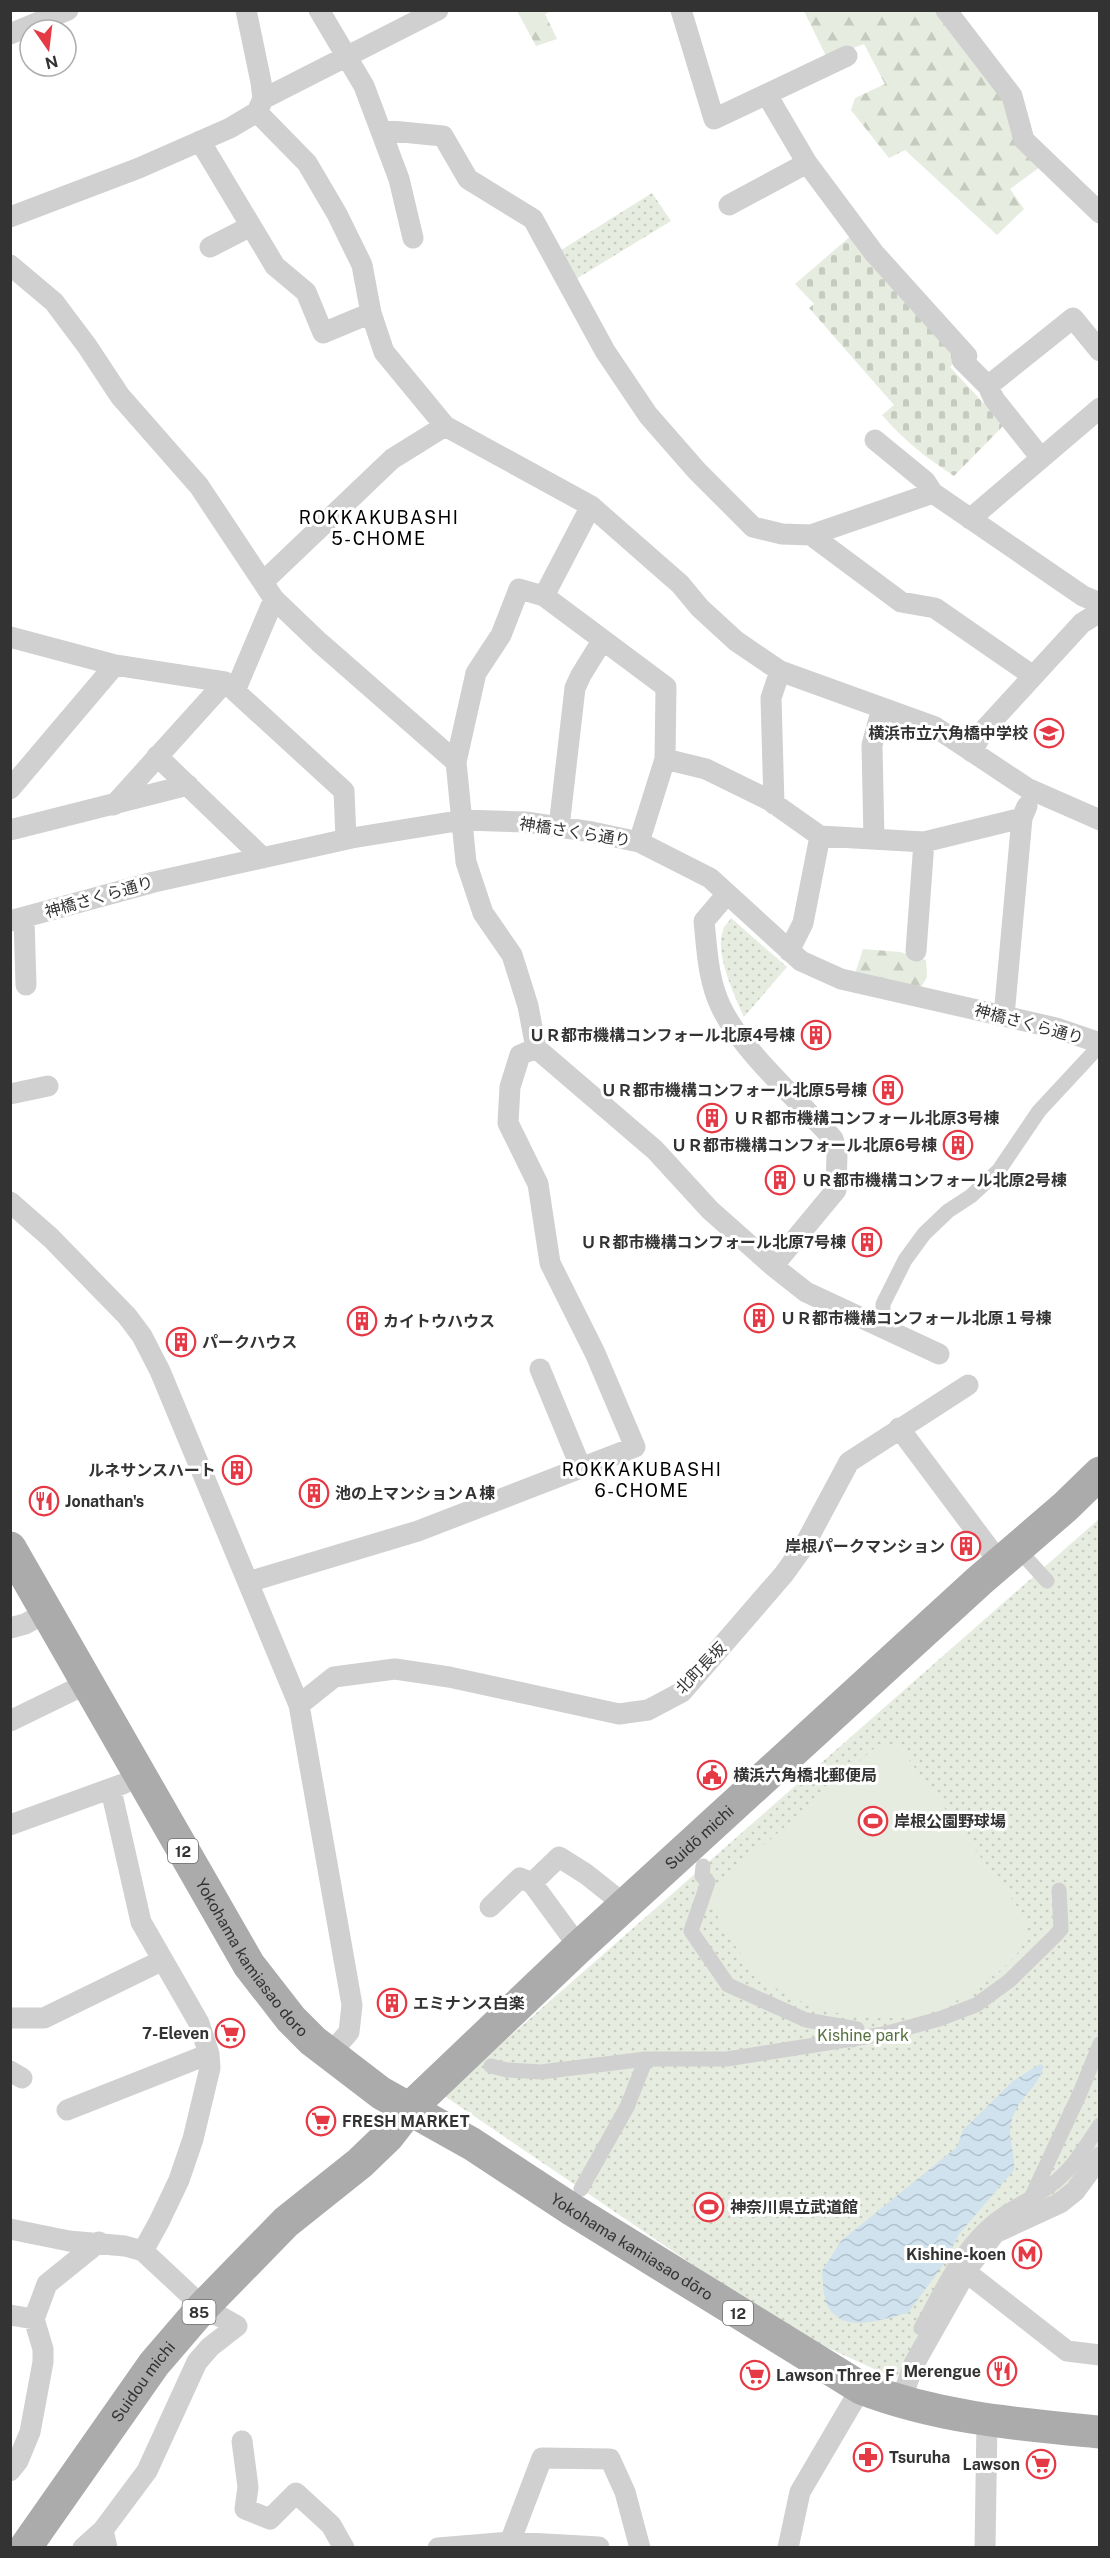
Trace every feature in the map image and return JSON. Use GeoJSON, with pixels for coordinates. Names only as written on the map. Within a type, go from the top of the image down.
{"type":"FeatureCollection","features":[{"type":"Feature","properties":{"kind":"main road","name":"Suidō michi"},"geometry":{"type":"LineString","coordinates":[[409,2109],[579,1947],[1100,1473]]}},
{"type":"Feature","properties":{"kind":"main road","name":"Yokohama kamiasao doro"},"geometry":{"type":"LineString","coordinates":[[10,1548],[249,1965],[291,2019],[330,2054],[381,2093],[409,2109]]}},
{"type":"Feature","properties":{"kind":"main road","name":"Suidou michi"},"geometry":{"type":"LineString","coordinates":[[25,2547],[154,2364],[203,2307],[286,2222],[360,2163],[388,2136],[409,2109]]}},
{"type":"Feature","properties":{"kind":"main road","name":"Yokohama kamiasao dōro"},"geometry":{"type":"LineString","coordinates":[[409,2109],[472,2144],[571,2209],[861,2388],[900,2403],[987,2422],[1100,2432]]}},
{"type":"Feature","properties":{"kind":"street"},"geometry":{"type":"LineString","coordinates":[[10,34],[68,10]]}},
{"type":"Feature","properties":{"kind":"street"},"geometry":{"type":"LineString","coordinates":[[246,10],[261,82],[260,105],[306,163],[337,214],[362,265],[371,313],[384,352],[445,426],[591,506],[680,584],[736,641],[780,671],[935,727],[1027,788],[1100,820]]}},
{"type":"Feature","properties":{"kind":"street"},"geometry":{"type":"LineString","coordinates":[[319,10],[364,86],[399,179],[413,238]]}},
{"type":"Feature","properties":{"kind":"street"},"geometry":{"type":"LineString","coordinates":[[10,217],[139,168],[230,128],[260,105],[346,56],[438,10]]}},
{"type":"Feature","properties":{"kind":"street"},"geometry":{"type":"LineString","coordinates":[[681,10],[714,119],[847,56]]}},
{"type":"Feature","properties":{"kind":"street"},"geometry":{"type":"LineString","coordinates":[[946,10],[1012,96],[1023,140],[1100,213]]}},
{"type":"Feature","properties":{"kind":"street"},"geometry":{"type":"LineString","coordinates":[[767,95],[795,146],[874,253],[967,356],[962,360],[987,386],[994,399],[1041,458]]}},
{"type":"Feature","properties":{"kind":"street"},"geometry":{"type":"LineString","coordinates":[[381,130],[442,136],[468,179],[533,219],[605,351],[646,413],[697,471],[753,527],[782,534],[811,535],[933,493]]}},
{"type":"Feature","properties":{"kind":"street"},"geometry":{"type":"LineString","coordinates":[[200,141],[275,266],[306,292],[323,333],[371,313]]}},
{"type":"Feature","properties":{"kind":"street"},"geometry":{"type":"LineString","coordinates":[[729,204],[807,163]]}},
{"type":"Feature","properties":{"kind":"street"},"geometry":{"type":"LineString","coordinates":[[210,247],[251,226]]}},
{"type":"Feature","properties":{"kind":"street"},"geometry":{"type":"LineString","coordinates":[[10,265],[54,302],[120,396],[199,486],[268,590],[319,642],[456,762]]}},
{"type":"Feature","properties":{"kind":"street"},"geometry":{"type":"LineString","coordinates":[[987,386],[1073,318],[1100,351]]}},
{"type":"Feature","properties":{"kind":"street"},"geometry":{"type":"LineString","coordinates":[[970,519],[1100,408]]}},
{"type":"Feature","properties":{"kind":"street"},"geometry":{"type":"LineString","coordinates":[[113,805],[158,756],[230,687],[268,590],[392,459],[445,426]]}},
{"type":"Feature","properties":{"kind":"street"},"geometry":{"type":"LineString","coordinates":[[875,440],[926,481],[933,493],[1083,596],[1100,603]]}},
{"type":"Feature","properties":{"kind":"street"},"geometry":{"type":"LineString","coordinates":[[544,596],[591,506]]}},
{"type":"Feature","properties":{"kind":"street"},"geometry":{"type":"LineString","coordinates":[[811,535],[901,602],[935,608],[1033,676]]}},
{"type":"Feature","properties":{"kind":"street"},"geometry":{"type":"LineString","coordinates":[[639,842],[665,759],[666,687],[544,596],[519,589],[501,635],[476,673],[456,762],[466,862],[483,913],[512,955],[528,1006],[536,1048],[655,1150],[710,1210],[806,1292],[939,1354]]}},
{"type":"Feature","properties":{"kind":"street"},"geometry":{"type":"LineString","coordinates":[[972,752],[983,731],[1033,676],[1082,623],[1100,612]]}},
{"type":"Feature","properties":{"kind":"street"},"geometry":{"type":"LineString","coordinates":[[12,640],[115,665],[230,687],[344,791],[346,839]]}},
{"type":"Feature","properties":{"kind":"street"},"geometry":{"type":"LineString","coordinates":[[559,827],[575,688],[602,641]]}},
{"type":"Feature","properties":{"kind":"street"},"geometry":{"type":"LineString","coordinates":[[10,789],[115,665]]}},
{"type":"Feature","properties":{"kind":"street"},"geometry":{"type":"LineString","coordinates":[[774,804],[771,698],[780,671]]}},
{"type":"Feature","properties":{"kind":"street"},"geometry":{"type":"LineString","coordinates":[[874,839],[872,745],[882,708]]}},
{"type":"Feature","properties":{"kind":"street"},"geometry":{"type":"LineString","coordinates":[[158,756],[263,858]]}},
{"type":"Feature","properties":{"kind":"street"},"geometry":{"type":"LineString","coordinates":[[665,759],[706,769],[774,804],[820,836],[924,842],[1022,818]]}},
{"type":"Feature","properties":{"kind":"street"},"geometry":{"type":"LineString","coordinates":[[10,830],[188,785]]}},
{"type":"Feature","properties":{"kind":"street"},"geometry":{"type":"LineString","coordinates":[[1004,1016],[1022,818],[1028,809],[1027,788]]}},
{"type":"Feature","properties":{"kind":"street","name":"神橋さくら通り"},"geometry":{"type":"LineString","coordinates":[[17,920],[154,882],[346,839],[463,820],[526,822],[639,842],[710,878],[801,961],[841,979],[1056,1028],[1095,1049]]}},
{"type":"Feature","properties":{"kind":"street"},"geometry":{"type":"LineString","coordinates":[[789,951],[803,923],[820,836]]}},
{"type":"Feature","properties":{"kind":"street"},"geometry":{"type":"LineString","coordinates":[[916,951],[924,842]]}},
{"type":"Feature","properties":{"kind":"street"},"geometry":{"type":"LineString","coordinates":[[727,894],[704,921],[710,974],[721,1007],[742,1039],[833,1139],[837,1153],[836,1190],[773,1266]]}},
{"type":"Feature","properties":{"kind":"street"},"geometry":{"type":"LineString","coordinates":[[17,920],[26,985]]}},
{"type":"Feature","properties":{"kind":"street"},"geometry":{"type":"LineString","coordinates":[[248,1582],[418,1531],[635,1447],[595,1353],[550,1263],[538,1184],[508,1123],[510,1087],[520,1055],[536,1048]]}},
{"type":"Feature","properties":{"kind":"street"},"geometry":{"type":"LineString","coordinates":[[883,1328],[883,1304],[905,1260],[924,1234],[948,1211],[971,1196],[999,1170],[1039,1112],[1095,1049]]}},
{"type":"Feature","properties":{"kind":"street"},"geometry":{"type":"LineString","coordinates":[[10,1094],[48,1086]]}},
{"type":"Feature","properties":{"kind":"street"},"geometry":{"type":"LineString","coordinates":[[10,1202],[94,1281],[142,1336],[160,1371],[299,1705],[352,2005],[349,2032],[330,2054]]}},
{"type":"Feature","properties":{"kind":"street"},"geometry":{"type":"LineString","coordinates":[[540,1369],[581,1468]]}},
{"type":"Feature","properties":{"kind":"street","name":"北町長坂"},"geometry":{"type":"LineString","coordinates":[[299,1705],[334,1677],[395,1669],[449,1677],[619,1714],[648,1710],[682,1692],[784,1574],[804,1546],[849,1462],[968,1385]]}},
{"type":"Feature","properties":{"kind":"street"},"geometry":{"type":"LineString","coordinates":[[899,1428],[1008,1556],[1047,1581]]}},
{"type":"Feature","properties":{"kind":"street"},"geometry":{"type":"LineString","coordinates":[[10,1628],[25,1624],[47,1612]]}},
{"type":"Feature","properties":{"kind":"street"},"geometry":{"type":"LineString","coordinates":[[10,1720],[88,1683]]}},
{"type":"Feature","properties":{"kind":"street"},"geometry":{"type":"LineString","coordinates":[[10,1825],[111,1790],[140,1774]]}},
{"type":"Feature","properties":{"kind":"street"},"geometry":{"type":"LineString","coordinates":[[111,1790],[141,1922],[199,2023],[214,2063],[179,2180],[143,2251]]}},
{"type":"Feature","properties":{"kind":"street"},"geometry":{"type":"LineString","coordinates":[[532,1883],[559,1857],[586,1874],[625,1905]]}},
{"type":"Feature","properties":{"kind":"street"},"geometry":{"type":"LineString","coordinates":[[703,1866],[702,1876],[708,1882],[690,1931],[728,1985],[806,2020],[857,2030],[853,2040]]}},
{"type":"Feature","properties":{"kind":"street"},"geometry":{"type":"LineString","coordinates":[[490,1907],[520,1878],[532,1883],[579,1947]]}},
{"type":"Feature","properties":{"kind":"street"},"geometry":{"type":"LineString","coordinates":[[491,2066],[507,2070],[541,2072],[645,2059],[727,2059],[853,2040],[939,2019],[976,2005],[1009,1981],[1061,1929],[1059,1890]]}},
{"type":"Feature","properties":{"kind":"street"},"geometry":{"type":"LineString","coordinates":[[10,2018],[44,2018],[163,1960]]}},
{"type":"Feature","properties":{"kind":"street"},"geometry":{"type":"LineString","coordinates":[[1032,2196],[1100,2044]]}},
{"type":"Feature","properties":{"kind":"street"},"geometry":{"type":"LineString","coordinates":[[581,2189],[627,2107],[645,2059]]}},
{"type":"Feature","properties":{"kind":"street"},"geometry":{"type":"LineString","coordinates":[[67,2110],[214,2063]]}},
{"type":"Feature","properties":{"kind":"street"},"geometry":{"type":"LineString","coordinates":[[921,2328],[962,2255],[984,2229],[1002,2214],[1051,2185],[1075,2164],[1100,2125]]}},
{"type":"Feature","properties":{"kind":"street"},"geometry":{"type":"LineString","coordinates":[[900,2403],[914,2364],[966,2272],[995,2233],[1060,2203],[1075,2192],[1100,2157]]}},
{"type":"Feature","properties":{"kind":"street"},"geometry":{"type":"LineString","coordinates":[[10,2229],[69,2241],[99,2242],[143,2251],[203,2307],[237,2326],[210,2347],[197,2362],[147,2471],[105,2539],[83,2547]]}},
{"type":"Feature","properties":{"kind":"street"},"geometry":{"type":"LineString","coordinates":[[10,2471],[18,2461],[30,2432],[44,2362],[43,2349],[34,2319],[47,2284],[99,2242]]}},
{"type":"Feature","properties":{"kind":"street"},"geometry":{"type":"LineString","coordinates":[[966,2272],[1066,2351],[1100,2355]]}},
{"type":"Feature","properties":{"kind":"street"},"geometry":{"type":"LineString","coordinates":[[10,2315],[34,2319]]}},
{"type":"Feature","properties":{"kind":"street"},"geometry":{"type":"LineString","coordinates":[[788,2547],[800,2492],[861,2388]]}},
{"type":"Feature","properties":{"kind":"street"},"geometry":{"type":"LineString","coordinates":[[985,2547],[987,2422]]}},
{"type":"Feature","properties":{"kind":"street"},"geometry":{"type":"LineString","coordinates":[[242,2441],[248,2487],[245,2509],[270,2519],[296,2493],[331,2525],[344,2547]]}},
{"type":"Feature","properties":{"kind":"street"},"geometry":{"type":"LineString","coordinates":[[510,2542],[542,2458],[610,2459],[625,2492],[640,2547]]}},
{"type":"Feature","properties":{"kind":"street"},"geometry":{"type":"LineString","coordinates":[[438,2547],[510,2542],[599,2547]]}},
{"type":"Feature","properties":{"kind":"green space"},"geometry":{"type":"Polygon","coordinates":[[[517,11],[552,11],[545,14],[557,39],[536,46],[517,11]]]}},
{"type":"Feature","properties":{"kind":"green space"},"geometry":{"type":"Polygon","coordinates":[[[804,11],[942,11],[1010,99],[1040,167],[1010,189],[1024,209],[997,235],[905,150],[889,158],[851,110],[855,98],[885,84],[864,44],[827,58],[804,11]]]}},
{"type":"Feature","properties":{"kind":"green space"},"geometry":{"type":"Polygon","coordinates":[[[652,193],[671,221],[576,279],[558,252],[652,193]]]}},
{"type":"Feature","properties":{"kind":"green space"},"geometry":{"type":"Polygon","coordinates":[[[852,235],[960,357],[950,367],[1004,425],[954,476],[898,433],[882,415],[894,405],[809,308],[814,304],[795,284],[852,235]]]}},
{"type":"Feature","properties":{"kind":"green space"},"geometry":{"type":"Polygon","coordinates":[[[731,918],[787,967],[744,1017],[727,975],[721,950],[723,930],[731,918]]]}},
{"type":"Feature","properties":{"kind":"green space"},"geometry":{"type":"Polygon","coordinates":[[[863,949],[900,952],[926,960],[927,977],[919,991],[855,974],[863,949]]]}},
{"type":"Feature","properties":{"kind":"green space","name":"Kishine park"},"geometry":{"type":"Polygon","coordinates":[[[1099,1519],[1099,2144],[1076,2179],[969,2256],[896,2379],[789,2330],[443,2095],[1099,1519]]]}},
{"type":"Feature","properties":{"kind":"green space","name":"岸根公園野球場"},"geometry":{"type":"Polygon","coordinates":[[[879,1744],[898,1745],[1024,1916],[1026,1934],[1016,1955],[1004,1967],[965,1996],[944,2007],[923,2014],[878,2018],[831,2012],[809,2005],[770,1984],[741,1955],[706,1896],[879,1744]]]}},
{"type":"Feature","properties":{"kind":"water"},"geometry":{"type":"Polygon","coordinates":[[[1040,2064],[1044,2066],[1041,2075],[1018,2107],[1011,2123],[1014,2170],[959,2234],[945,2262],[908,2313],[877,2321],[855,2323],[836,2316],[826,2300],[822,2271],[841,2241],[957,2147],[963,2130],[1013,2081],[1040,2064]]]}},
{"type":"Feature","properties":{"kind":"place","name":"横浜市立六角橋中学校"},"geometry":{"type":"Point","coordinates":[1049,733]}},
{"type":"Feature","properties":{"kind":"place","name":"ＵＲ都市機構コンフォール北原4号棟"},"geometry":{"type":"Point","coordinates":[816,1035]}},
{"type":"Feature","properties":{"kind":"place","name":"ＵＲ都市機構コンフォール北原5号棟"},"geometry":{"type":"Point","coordinates":[888,1090]}},
{"type":"Feature","properties":{"kind":"place","name":"ＵＲ都市機構コンフォール北原3号棟"},"geometry":{"type":"Point","coordinates":[712,1118]}},
{"type":"Feature","properties":{"kind":"place","name":"ＵＲ都市機構コンフォール北原6号棟"},"geometry":{"type":"Point","coordinates":[958,1145]}},
{"type":"Feature","properties":{"kind":"place","name":"ＵＲ都市機構コンフォール北原2号棟"},"geometry":{"type":"Point","coordinates":[780,1180]}},
{"type":"Feature","properties":{"kind":"place","name":"ＵＲ都市機構コンフォール北原7号棟"},"geometry":{"type":"Point","coordinates":[867,1242]}},
{"type":"Feature","properties":{"kind":"place","name":"ＵＲ都市機構コンフォール北原１号棟"},"geometry":{"type":"Point","coordinates":[759,1318]}},
{"type":"Feature","properties":{"kind":"place","name":"カイトウハウス"},"geometry":{"type":"Point","coordinates":[362,1321]}},
{"type":"Feature","properties":{"kind":"place","name":"パークハウス"},"geometry":{"type":"Point","coordinates":[181,1342]}},
{"type":"Feature","properties":{"kind":"place","name":"ルネサンスハート"},"geometry":{"type":"Point","coordinates":[237,1470]}},
{"type":"Feature","properties":{"kind":"place","name":"池の上マンションＡ棟"},"geometry":{"type":"Point","coordinates":[314,1493]}},
{"type":"Feature","properties":{"kind":"place","name":"Jonathan's"},"geometry":{"type":"Point","coordinates":[44,1501]}},
{"type":"Feature","properties":{"kind":"place","name":"岸根パークマンション"},"geometry":{"type":"Point","coordinates":[966,1546]}},
{"type":"Feature","properties":{"kind":"place","name":"横浜六角橋北郵便局"},"geometry":{"type":"Point","coordinates":[712,1775]}},
{"type":"Feature","properties":{"kind":"place","name":"岸根公園野球場"},"geometry":{"type":"Point","coordinates":[873,1821]}},
{"type":"Feature","properties":{"kind":"place","name":"エミナンス白楽"},"geometry":{"type":"Point","coordinates":[392,2003]}},
{"type":"Feature","properties":{"kind":"place","name":"7-Eleven"},"geometry":{"type":"Point","coordinates":[230,2033]}},
{"type":"Feature","properties":{"kind":"place","name":"FRESH MARKET"},"geometry":{"type":"Point","coordinates":[321,2121]}},
{"type":"Feature","properties":{"kind":"place","name":"神奈川県立武道館"},"geometry":{"type":"Point","coordinates":[709,2207]}},
{"type":"Feature","properties":{"kind":"place","name":"Kishine-koen"},"geometry":{"type":"Point","coordinates":[1027,2254]}},
{"type":"Feature","properties":{"kind":"place","name":"Merengue"},"geometry":{"type":"Point","coordinates":[1002,2371]}},
{"type":"Feature","properties":{"kind":"place","name":"Lawson Three F"},"geometry":{"type":"Point","coordinates":[755,2375]}},
{"type":"Feature","properties":{"kind":"place","name":"Tsuruha"},"geometry":{"type":"Point","coordinates":[868,2457]}},
{"type":"Feature","properties":{"kind":"place","name":"Lawson"},"geometry":{"type":"Point","coordinates":[1041,2464]}},
{"type":"Feature","properties":{"kind":"district","name":"ROKKAKUBASHI 5-CHOME"},"geometry":{"type":"Point","coordinates":[379,527]}},
{"type":"Feature","properties":{"kind":"district","name":"ROKKAKUBASHI 6-CHOME"},"geometry":{"type":"Point","coordinates":[642,1479]}}]}
